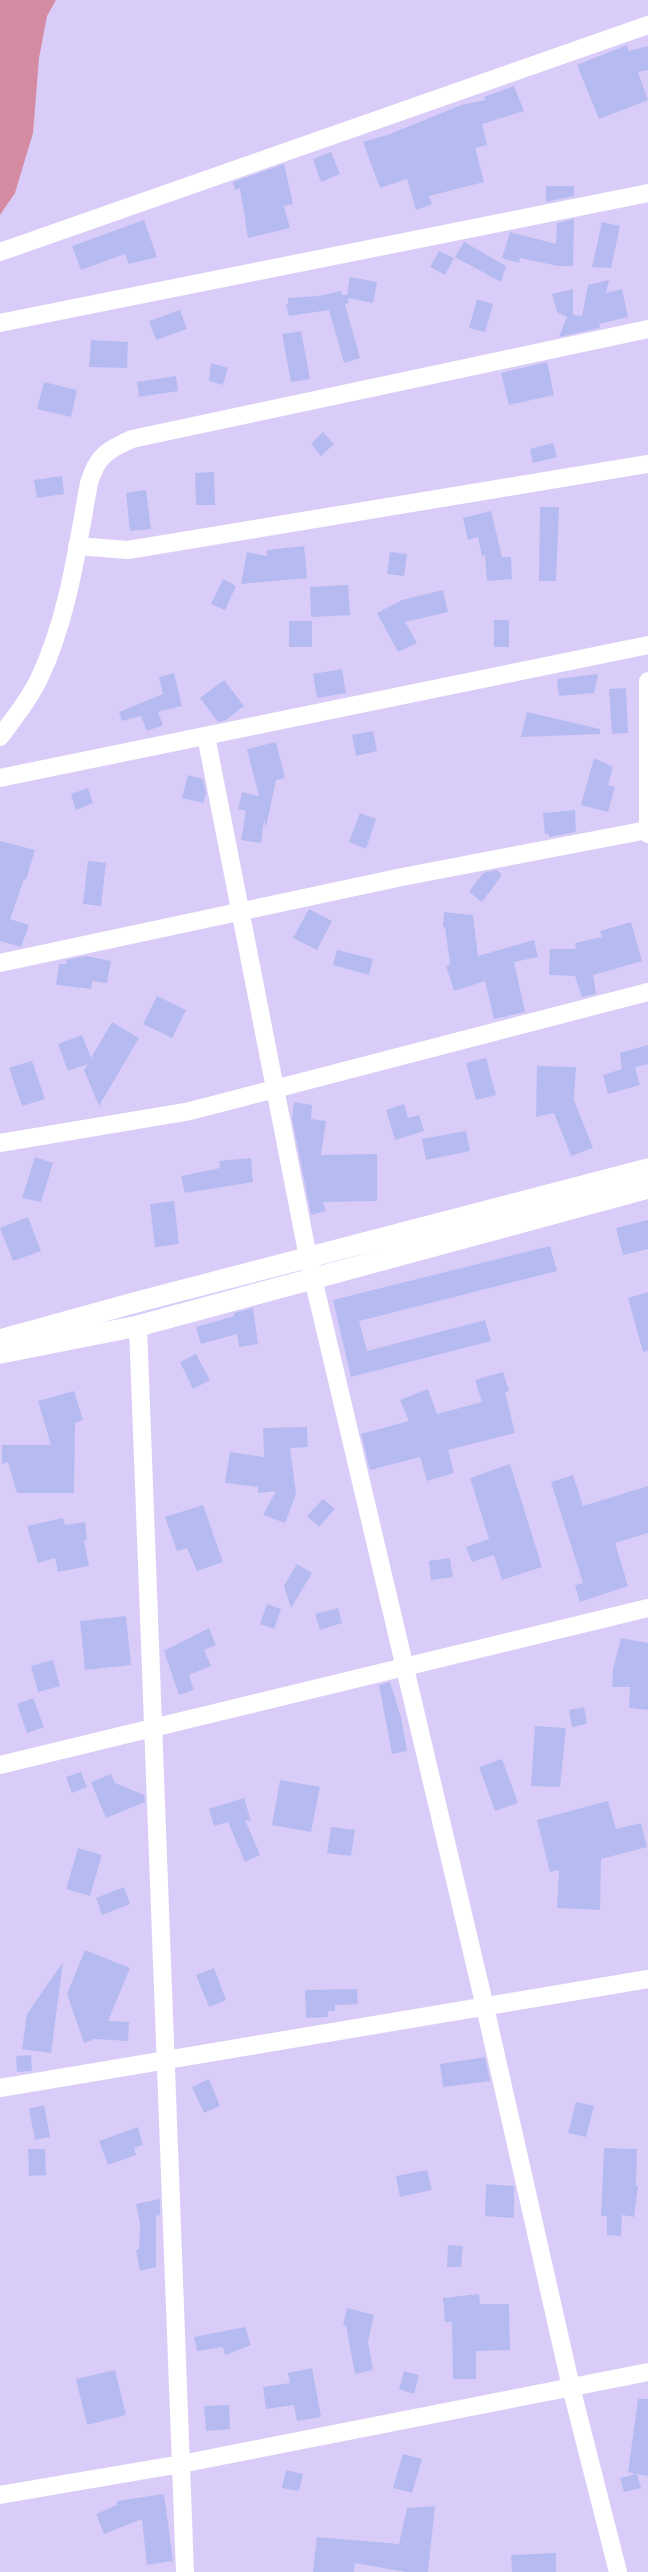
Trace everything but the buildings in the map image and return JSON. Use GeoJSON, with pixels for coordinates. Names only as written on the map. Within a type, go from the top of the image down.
{"type":"FeatureCollection","features":[{"type":"Feature","properties":{"kind":"street"},"geometry":{"type":"LineString","coordinates":[[0,252],[648,25]]}},
{"type":"Feature","properties":{"kind":"street"},"geometry":{"type":"LineString","coordinates":[[0,323],[648,194]]}},
{"type":"Feature","properties":{"kind":"street"},"geometry":{"type":"LineString","coordinates":[[0,737],[25,704],[39,679],[67,598],[93,468],[107,450],[132,439],[648,329]]}},
{"type":"Feature","properties":{"kind":"street"},"geometry":{"type":"LineString","coordinates":[[77,546],[128,550],[648,464]]}},
{"type":"Feature","properties":{"kind":"street"},"geometry":{"type":"LineString","coordinates":[[0,778],[648,645]]}},
{"type":"Feature","properties":{"kind":"street"},"geometry":{"type":"LineString","coordinates":[[0,963],[402,877],[647,832],[648,681]]}},
{"type":"Feature","properties":{"kind":"street"},"geometry":{"type":"LineString","coordinates":[[206,736],[308,1257],[485,2007],[571,2387],[618,2572]]}},
{"type":"Feature","properties":{"kind":"street"},"geometry":{"type":"LineString","coordinates":[[0,1143],[190,1111],[648,992]]}},
{"type":"Feature","properties":{"kind":"street"},"geometry":{"type":"LineString","coordinates":[[0,1340],[648,1168]]}},
{"type":"Feature","properties":{"kind":"street"},"geometry":{"type":"LineString","coordinates":[[0,1353],[138,1326],[648,1188]]}},
{"type":"Feature","properties":{"kind":"street"},"geometry":{"type":"LineString","coordinates":[[138,1326],[185,2572]]}},
{"type":"Feature","properties":{"kind":"street"},"geometry":{"type":"LineString","coordinates":[[0,1765],[648,1608]]}},
{"type":"Feature","properties":{"kind":"street"},"geometry":{"type":"LineString","coordinates":[[0,2088],[648,1979]]}},
{"type":"Feature","properties":{"kind":"street"},"geometry":{"type":"LineString","coordinates":[[0,2495],[181,2464],[648,2372]]}},
{"type":"Feature","properties":{"kind":"shaded area"},"geometry":{"type":"Polygon","coordinates":[[[0,0],[56,0],[47,16],[39,58],[33,133],[15,193],[0,215],[0,0]]]}}]}
